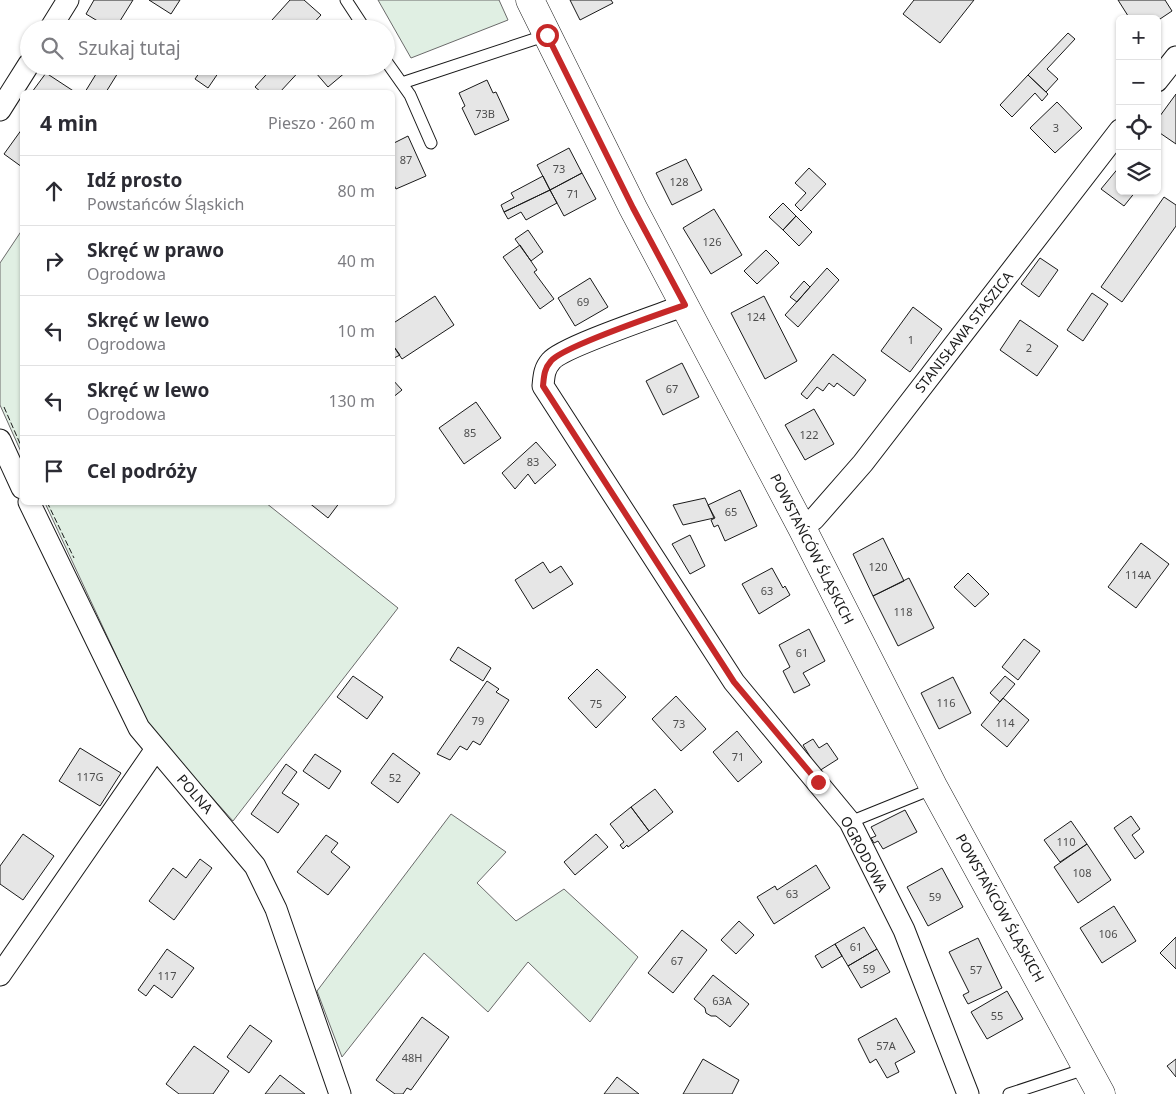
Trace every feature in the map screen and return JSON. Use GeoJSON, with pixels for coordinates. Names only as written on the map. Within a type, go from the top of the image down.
{"type":"FeatureCollection","features":[{"type":"Feature","properties":{"kind":"street"},"geometry":{"type":"LineString","coordinates":[[56,20],[68,0]]}},
{"type":"Feature","properties":{"kind":"street","name":"POWSTAŃCÓW ŚLĄSKICH"},"geometry":{"type":"LineString","coordinates":[[530,0],[633,208],[802,528],[934,788],[1101,1094]]}},
{"type":"Feature","properties":{"kind":"street"},"geometry":{"type":"LineString","coordinates":[[1161,76],[1176,56]]}},
{"type":"Feature","properties":{"kind":"street"},"geometry":{"type":"LineString","coordinates":[[0,110],[22,75]]}},
{"type":"Feature","properties":{"kind":"street","name":"STANISŁAWA STASZICA"},"geometry":{"type":"LineString","coordinates":[[802,528],[814,519],[863,463],[1116,135]]}},
{"type":"Feature","properties":{"kind":"street","name":"OGRODOWA"},"geometry":{"type":"LineString","coordinates":[[685,305],[575,347],[552,359],[544,371],[543,386],[734,682],[850,822],[904,930],[968,1094]]}},
{"type":"Feature","properties":{"kind":"street"},"geometry":{"type":"LineString","coordinates":[[0,440],[20,484]]}},
{"type":"Feature","properties":{"kind":"street","name":"POLNA"},"geometry":{"type":"LineString","coordinates":[[30,505],[139,728],[255,866],[276,909],[340,1094]]}},
{"type":"Feature","properties":{"kind":"street"},"geometry":{"type":"LineString","coordinates":[[0,975],[156,749]]}},
{"type":"Feature","properties":{"kind":"lane"},"geometry":{"type":"LineString","coordinates":[[346,0],[359,20]]}},
{"type":"Feature","properties":{"kind":"lane"},"geometry":{"type":"LineString","coordinates":[[402,83],[547,35]]}},
{"type":"Feature","properties":{"kind":"lane"},"geometry":{"type":"LineString","coordinates":[[395,73],[410,95],[431,143]]}},
{"type":"Feature","properties":{"kind":"lane"},"geometry":{"type":"LineString","coordinates":[[850,822],[934,788]]}},
{"type":"Feature","properties":{"kind":"lane"},"geometry":{"type":"LineString","coordinates":[[1009,1094],[1088,1068]]}},
{"type":"Feature","properties":{"kind":"green space"},"geometry":{"type":"Polygon","coordinates":[[[378,0],[499,0],[508,20],[411,58],[395,30],[395,20],[389,20],[378,0]]]}},
{"type":"Feature","properties":{"kind":"green space"},"geometry":{"type":"Polygon","coordinates":[[[20,233],[20,450],[0,405],[0,263],[20,233]]]}},
{"type":"Feature","properties":{"kind":"green space"},"geometry":{"type":"Polygon","coordinates":[[[46,505],[269,505],[398,608],[233,821],[150,728],[46,505]]]}},
{"type":"Feature","properties":{"kind":"green space"},"geometry":{"type":"Polygon","coordinates":[[[451,814],[506,852],[477,883],[516,921],[564,889],[638,957],[590,1022],[528,962],[488,1012],[424,953],[342,1057],[317,991],[451,814]]]}},
{"type":"Feature","properties":{"kind":"building"},"geometry":{"type":"Polygon","coordinates":[[[94,0],[133,0],[121,20],[96,20],[86,14],[94,0]]]}},
{"type":"Feature","properties":{"kind":"building"},"geometry":{"type":"Polygon","coordinates":[[[149,0],[180,0],[171,14],[149,0]]]}},
{"type":"Feature","properties":{"kind":"building"},"geometry":{"type":"Polygon","coordinates":[[[290,0],[304,0],[321,15],[316,20],[272,20],[290,0]]]}},
{"type":"Feature","properties":{"kind":"building"},"geometry":{"type":"Polygon","coordinates":[[[570,0],[611,0],[613,3],[580,20],[570,0]]]}},
{"type":"Feature","properties":{"kind":"building"},"geometry":{"type":"Polygon","coordinates":[[[914,0],[974,0],[940,43],[903,14],[914,0]]]}},
{"type":"Feature","properties":{"kind":"building"},"geometry":{"type":"Polygon","coordinates":[[[1118,0],[1165,0],[1172,11],[1161,18],[1161,15],[1127,15],[1118,0]]]}},
{"type":"Feature","properties":{"kind":"building"},"geometry":{"type":"Polygon","coordinates":[[[1068,33],[1075,39],[1047,69],[1058,79],[1046,92],[1028,75],[1068,33]]]}},
{"type":"Feature","properties":{"kind":"building"},"geometry":{"type":"Polygon","coordinates":[[[45,75],[49,75],[72,90],[33,90],[45,75]]]}},
{"type":"Feature","properties":{"kind":"building"},"geometry":{"type":"Polygon","coordinates":[[[95,75],[117,75],[107,90],[86,90],[95,75]]]}},
{"type":"Feature","properties":{"kind":"building"},"geometry":{"type":"Polygon","coordinates":[[[198,75],[217,75],[208,88],[195,79],[198,75]]]}},
{"type":"Feature","properties":{"kind":"building"},"geometry":{"type":"Polygon","coordinates":[[[266,75],[296,75],[282,90],[259,90],[255,87],[266,75]]]}},
{"type":"Feature","properties":{"kind":"building"},"geometry":{"type":"Polygon","coordinates":[[[318,75],[342,75],[328,87],[318,75]]]}},
{"type":"Feature","properties":{"kind":"building"},"geometry":{"type":"Polygon","coordinates":[[[1028,75],[1048,94],[1042,101],[1035,93],[1012,117],[1000,105],[1028,75]]]}},
{"type":"Feature","properties":{"kind":"building"},"geometry":{"type":"Polygon","coordinates":[[[487,80],[493,93],[496,92],[509,120],[475,135],[462,108],[465,106],[459,93],[487,80]]]}},
{"type":"Feature","properties":{"kind":"building"},"geometry":{"type":"Polygon","coordinates":[[[1176,94],[1176,144],[1161,134],[1161,115],[1176,94]]]}},
{"type":"Feature","properties":{"kind":"building"},"geometry":{"type":"Polygon","coordinates":[[[1057,102],[1082,128],[1055,153],[1030,128],[1057,102]]]}},
{"type":"Feature","properties":{"kind":"building"},"geometry":{"type":"Polygon","coordinates":[[[20,132],[20,166],[4,154],[20,132]]]}},
{"type":"Feature","properties":{"kind":"building"},"geometry":{"type":"Polygon","coordinates":[[[408,136],[426,176],[396,189],[395,187],[395,142],[408,136]]]}},
{"type":"Feature","properties":{"kind":"building"},"geometry":{"type":"Polygon","coordinates":[[[569,148],[582,173],[550,190],[537,165],[569,148]]]}},
{"type":"Feature","properties":{"kind":"building"},"geometry":{"type":"Polygon","coordinates":[[[686,159],[702,190],[672,205],[656,173],[686,159]]]}},
{"type":"Feature","properties":{"kind":"building"},"geometry":{"type":"Polygon","coordinates":[[[809,168],[826,184],[801,211],[795,205],[806,193],[795,183],[809,168]]]}},
{"type":"Feature","properties":{"kind":"building"},"geometry":{"type":"Polygon","coordinates":[[[1116,171],[1116,195],[1133,195],[1124,206],[1101,189],[1116,171]]]}},
{"type":"Feature","properties":{"kind":"building"},"geometry":{"type":"Polygon","coordinates":[[[582,173],[596,199],[564,216],[550,190],[582,173]]]}},
{"type":"Feature","properties":{"kind":"building"},"geometry":{"type":"Polygon","coordinates":[[[543,176],[550,190],[504,212],[501,205],[514,198],[511,193],[543,176]]]}},
{"type":"Feature","properties":{"kind":"building"},"geometry":{"type":"Polygon","coordinates":[[[550,190],[557,203],[526,220],[521,212],[508,219],[504,212],[550,190]]]}},
{"type":"Feature","properties":{"kind":"building"},"geometry":{"type":"Polygon","coordinates":[[[1164,197],[1176,205],[1176,226],[1122,302],[1101,287],[1164,197]]]}},
{"type":"Feature","properties":{"kind":"building"},"geometry":{"type":"Polygon","coordinates":[[[783,203],[796,216],[783,230],[769,217],[783,203]]]}},
{"type":"Feature","properties":{"kind":"building"},"geometry":{"type":"Polygon","coordinates":[[[714,209],[742,255],[711,274],[683,228],[714,209]]]}},
{"type":"Feature","properties":{"kind":"building"},"geometry":{"type":"Polygon","coordinates":[[[796,216],[812,232],[799,246],[783,230],[796,216]]]}},
{"type":"Feature","properties":{"kind":"building"},"geometry":{"type":"Polygon","coordinates":[[[528,230],[543,252],[531,261],[515,239],[528,230]]]}},
{"type":"Feature","properties":{"kind":"building"},"geometry":{"type":"Polygon","coordinates":[[[520,245],[537,270],[534,272],[554,299],[540,309],[503,257],[520,245]]]}},
{"type":"Feature","properties":{"kind":"building"},"geometry":{"type":"Polygon","coordinates":[[[766,250],[779,263],[757,284],[744,271],[766,250]]]}},
{"type":"Feature","properties":{"kind":"building"},"geometry":{"type":"Polygon","coordinates":[[[1040,258],[1058,270],[1039,297],[1021,284],[1040,258]]]}},
{"type":"Feature","properties":{"kind":"building"},"geometry":{"type":"Polygon","coordinates":[[[827,268],[839,280],[798,327],[785,315],[827,268]]]}},
{"type":"Feature","properties":{"kind":"building"},"geometry":{"type":"Polygon","coordinates":[[[590,278],[608,307],[575,326],[558,298],[590,278]]]}},
{"type":"Feature","properties":{"kind":"building"},"geometry":{"type":"Polygon","coordinates":[[[804,281],[810,287],[797,302],[790,297],[804,281]]]}},
{"type":"Feature","properties":{"kind":"building"},"geometry":{"type":"Polygon","coordinates":[[[1092,293],[1108,304],[1083,341],[1067,330],[1092,293]]]}},
{"type":"Feature","properties":{"kind":"building"},"geometry":{"type":"Polygon","coordinates":[[[435,296],[454,325],[402,359],[395,348],[395,322],[435,296]]]}},
{"type":"Feature","properties":{"kind":"building"},"geometry":{"type":"Polygon","coordinates":[[[764,296],[797,361],[765,379],[731,313],[764,296]]]}},
{"type":"Feature","properties":{"kind":"building"},"geometry":{"type":"Polygon","coordinates":[[[913,307],[942,329],[910,372],[881,351],[913,307]]]}},
{"type":"Feature","properties":{"kind":"building"},"geometry":{"type":"Polygon","coordinates":[[[1020,320],[1058,346],[1037,376],[1000,350],[1020,320]]]}},
{"type":"Feature","properties":{"kind":"building"},"geometry":{"type":"Polygon","coordinates":[[[395,348],[400,355],[395,358],[395,348]]]}},
{"type":"Feature","properties":{"kind":"building"},"geometry":{"type":"Polygon","coordinates":[[[833,354],[866,380],[854,396],[837,383],[834,387],[829,383],[823,391],[817,387],[807,399],[801,394],[833,354]]]}},
{"type":"Feature","properties":{"kind":"building"},"geometry":{"type":"Polygon","coordinates":[[[682,363],[699,397],[663,415],[646,381],[682,363]]]}},
{"type":"Feature","properties":{"kind":"building"},"geometry":{"type":"Polygon","coordinates":[[[395,382],[402,390],[395,396],[395,382]]]}},
{"type":"Feature","properties":{"kind":"building"},"geometry":{"type":"Polygon","coordinates":[[[476,402],[501,438],[464,464],[439,428],[476,402]]]}},
{"type":"Feature","properties":{"kind":"building"},"geometry":{"type":"Polygon","coordinates":[[[814,409],[834,444],[805,460],[785,425],[814,409]]]}},
{"type":"Feature","properties":{"kind":"building"},"geometry":{"type":"Polygon","coordinates":[[[536,442],[556,465],[535,484],[528,474],[515,489],[502,473],[536,442]]]}},
{"type":"Feature","properties":{"kind":"building"},"geometry":{"type":"Polygon","coordinates":[[[740,490],[757,526],[725,541],[718,525],[714,527],[711,520],[715,518],[708,505],[740,490]]]}},
{"type":"Feature","properties":{"kind":"building"},"geometry":{"type":"Polygon","coordinates":[[[705,498],[714,518],[683,525],[673,505],[705,498]]]}},
{"type":"Feature","properties":{"kind":"building"},"geometry":{"type":"Polygon","coordinates":[[[312,505],[338,505],[328,518],[312,505]]]}},
{"type":"Feature","properties":{"kind":"building"},"geometry":{"type":"Polygon","coordinates":[[[690,535],[705,566],[690,574],[672,544],[690,535]]]}},
{"type":"Feature","properties":{"kind":"building"},"geometry":{"type":"Polygon","coordinates":[[[883,538],[904,581],[873,596],[853,554],[883,538]]]}},
{"type":"Feature","properties":{"kind":"building"},"geometry":{"type":"Polygon","coordinates":[[[1141,543],[1169,564],[1136,608],[1108,587],[1141,543]]]}},
{"type":"Feature","properties":{"kind":"building"},"geometry":{"type":"Polygon","coordinates":[[[543,562],[550,573],[561,566],[573,584],[533,609],[515,580],[543,562]]]}},
{"type":"Feature","properties":{"kind":"building"},"geometry":{"type":"Polygon","coordinates":[[[772,568],[783,588],[785,586],[790,595],[759,614],[742,584],[772,568]]]}},
{"type":"Feature","properties":{"kind":"building"},"geometry":{"type":"Polygon","coordinates":[[[968,573],[989,594],[975,607],[954,587],[968,573]]]}},
{"type":"Feature","properties":{"kind":"building"},"geometry":{"type":"Polygon","coordinates":[[[909,578],[934,628],[898,646],[873,596],[909,578]]]}},
{"type":"Feature","properties":{"kind":"building"},"geometry":{"type":"Polygon","coordinates":[[[809,629],[825,661],[803,673],[810,685],[794,693],[783,671],[790,667],[779,645],[809,629]]]}},
{"type":"Feature","properties":{"kind":"building"},"geometry":{"type":"Polygon","coordinates":[[[1024,639],[1040,651],[1018,680],[1002,667],[1024,639]]]}},
{"type":"Feature","properties":{"kind":"building"},"geometry":{"type":"Polygon","coordinates":[[[458,647],[491,668],[483,681],[450,660],[458,647]]]}},
{"type":"Feature","properties":{"kind":"building"},"geometry":{"type":"Polygon","coordinates":[[[597,669],[626,697],[596,728],[568,698],[597,669]]]}},
{"type":"Feature","properties":{"kind":"building"},"geometry":{"type":"Polygon","coordinates":[[[353,676],[383,697],[367,719],[337,697],[353,676]]]}},
{"type":"Feature","properties":{"kind":"building"},"geometry":{"type":"Polygon","coordinates":[[[1005,676],[1015,684],[1000,702],[990,693],[1005,676]]]}},
{"type":"Feature","properties":{"kind":"building"},"geometry":{"type":"Polygon","coordinates":[[[953,677],[971,713],[939,729],[921,693],[953,677]]]}},
{"type":"Feature","properties":{"kind":"building"},"geometry":{"type":"Polygon","coordinates":[[[487,681],[499,689],[496,692],[509,700],[480,745],[473,741],[467,750],[460,746],[450,760],[437,754],[487,681]]]}},
{"type":"Feature","properties":{"kind":"building"},"geometry":{"type":"Polygon","coordinates":[[[676,696],[706,729],[681,751],[652,719],[676,696]]]}},
{"type":"Feature","properties":{"kind":"building"},"geometry":{"type":"Polygon","coordinates":[[[1003,698],[1029,720],[1007,747],[981,725],[1003,698]]]}},
{"type":"Feature","properties":{"kind":"building"},"geometry":{"type":"Polygon","coordinates":[[[737,731],[762,762],[738,782],[713,752],[737,731]]]}},
{"type":"Feature","properties":{"kind":"building"},"geometry":{"type":"Polygon","coordinates":[[[813,739],[819,748],[827,743],[838,759],[819,771],[803,745],[813,739]]]}},
{"type":"Feature","properties":{"kind":"building"},"geometry":{"type":"Polygon","coordinates":[[[80,748],[121,773],[100,806],[59,781],[80,748]]]}},
{"type":"Feature","properties":{"kind":"building"},"geometry":{"type":"Polygon","coordinates":[[[393,753],[420,773],[398,803],[371,783],[393,753]]]}},
{"type":"Feature","properties":{"kind":"building"},"geometry":{"type":"Polygon","coordinates":[[[315,754],[341,771],[329,789],[303,771],[315,754]]]}},
{"type":"Feature","properties":{"kind":"building"},"geometry":{"type":"Polygon","coordinates":[[[286,764],[297,772],[282,793],[299,804],[278,833],[251,814],[286,764]]]}},
{"type":"Feature","properties":{"kind":"building"},"geometry":{"type":"Polygon","coordinates":[[[655,789],[673,812],[649,831],[631,807],[655,789]]]}},
{"type":"Feature","properties":{"kind":"building"},"geometry":{"type":"Polygon","coordinates":[[[631,807],[649,831],[623,849],[620,845],[624,842],[610,824],[631,807]]]}},
{"type":"Feature","properties":{"kind":"building"},"geometry":{"type":"Polygon","coordinates":[[[905,810],[917,832],[883,849],[878,841],[874,843],[871,838],[876,836],[871,827],[905,810]]]}},
{"type":"Feature","properties":{"kind":"building"},"geometry":{"type":"Polygon","coordinates":[[[1131,816],[1140,829],[1132,835],[1144,852],[1135,859],[1114,828],[1131,816]]]}},
{"type":"Feature","properties":{"kind":"building"},"geometry":{"type":"Polygon","coordinates":[[[1071,821],[1087,844],[1060,862],[1044,840],[1071,821]]]}},
{"type":"Feature","properties":{"kind":"building"},"geometry":{"type":"Polygon","coordinates":[[[23,834],[54,856],[23,900],[0,884],[0,866],[23,834]]]}},
{"type":"Feature","properties":{"kind":"building"},"geometry":{"type":"Polygon","coordinates":[[[596,834],[608,847],[575,875],[564,862],[596,834]]]}},
{"type":"Feature","properties":{"kind":"building"},"geometry":{"type":"Polygon","coordinates":[[[326,835],[338,843],[331,852],[350,867],[328,895],[297,872],[326,835]]]}},
{"type":"Feature","properties":{"kind":"building"},"geometry":{"type":"Polygon","coordinates":[[[1087,844],[1111,880],[1078,903],[1054,867],[1087,844]]]}},
{"type":"Feature","properties":{"kind":"building"},"geometry":{"type":"Polygon","coordinates":[[[200,859],[212,868],[174,920],[149,901],[173,868],[186,878],[200,859]]]}},
{"type":"Feature","properties":{"kind":"building"},"geometry":{"type":"Polygon","coordinates":[[[816,865],[830,888],[774,924],[757,897],[775,886],[777,890],[816,865]]]}},
{"type":"Feature","properties":{"kind":"building"},"geometry":{"type":"Polygon","coordinates":[[[942,868],[963,907],[928,926],[907,887],[942,868]]]}},
{"type":"Feature","properties":{"kind":"building"},"geometry":{"type":"Polygon","coordinates":[[[1114,906],[1136,941],[1102,963],[1080,928],[1114,906]]]}},
{"type":"Feature","properties":{"kind":"building"},"geometry":{"type":"Polygon","coordinates":[[[739,921],[754,935],[736,954],[721,940],[739,921]]]}},
{"type":"Feature","properties":{"kind":"building"},"geometry":{"type":"Polygon","coordinates":[[[864,927],[877,949],[848,966],[835,944],[864,927]]]}},
{"type":"Feature","properties":{"kind":"building"},"geometry":{"type":"Polygon","coordinates":[[[682,930],[707,950],[673,993],[648,973],[682,930]]]}},
{"type":"Feature","properties":{"kind":"building"},"geometry":{"type":"Polygon","coordinates":[[[1176,937],[1176,969],[1160,953],[1176,937]]]}},
{"type":"Feature","properties":{"kind":"building"},"geometry":{"type":"Polygon","coordinates":[[[978,938],[1002,988],[968,1004],[963,995],[969,992],[949,952],[978,938]]]}},
{"type":"Feature","properties":{"kind":"building"},"geometry":{"type":"Polygon","coordinates":[[[835,944],[842,956],[822,968],[815,956],[835,944]]]}},
{"type":"Feature","properties":{"kind":"building"},"geometry":{"type":"Polygon","coordinates":[[[167,949],[194,968],[172,998],[154,985],[146,996],[138,990],[167,949]]]}},
{"type":"Feature","properties":{"kind":"building"},"geometry":{"type":"Polygon","coordinates":[[[877,949],[890,972],[861,988],[848,966],[877,949]]]}},
{"type":"Feature","properties":{"kind":"building"},"geometry":{"type":"Polygon","coordinates":[[[713,975],[749,1004],[730,1027],[716,1016],[706,1013],[705,1008],[694,999],[713,975]]]}},
{"type":"Feature","properties":{"kind":"building"},"geometry":{"type":"Polygon","coordinates":[[[1007,991],[1023,1019],[987,1039],[971,1012],[1007,991]]]}},
{"type":"Feature","properties":{"kind":"building"},"geometry":{"type":"Polygon","coordinates":[[[422,1017],[449,1037],[411,1090],[407,1088],[403,1094],[395,1094],[376,1080],[422,1017]]]}},
{"type":"Feature","properties":{"kind":"building"},"geometry":{"type":"Polygon","coordinates":[[[896,1018],[915,1052],[895,1063],[899,1072],[887,1078],[876,1059],[870,1063],[858,1039],[896,1018]]]}},
{"type":"Feature","properties":{"kind":"building"},"geometry":{"type":"Polygon","coordinates":[[[250,1025],[272,1041],[249,1073],[227,1057],[250,1025]]]}},
{"type":"Feature","properties":{"kind":"building"},"geometry":{"type":"Polygon","coordinates":[[[194,1046],[229,1071],[213,1094],[179,1094],[166,1084],[194,1046]]]}},
{"type":"Feature","properties":{"kind":"building"},"geometry":{"type":"Polygon","coordinates":[[[703,1059],[739,1080],[732,1094],[683,1094],[703,1059]]]}},
{"type":"Feature","properties":{"kind":"building"},"geometry":{"type":"Polygon","coordinates":[[[1176,1059],[1176,1077],[1167,1066],[1176,1059]]]}},
{"type":"Feature","properties":{"kind":"building"},"geometry":{"type":"Polygon","coordinates":[[[280,1075],[305,1094],[265,1094],[280,1075]]]}},
{"type":"Feature","properties":{"kind":"building"},"geometry":{"type":"Polygon","coordinates":[[[617,1077],[639,1094],[604,1094],[617,1077]]]}},
{"type":"Feature","properties":{"kind":"fence"},"geometry":{"type":"LineString","coordinates":[[4,407],[20,443]]}},
{"type":"Feature","properties":{"kind":"fence"},"geometry":{"type":"LineString","coordinates":[[48,505],[74,558]]}},
{"type":"Feature","properties":{"kind":"route"},"geometry":{"type":"LineString","coordinates":[[547,35],[633,208],[685,305],[575,347],[552,359],[544,371],[543,386],[734,682],[818,782]]}}]}
